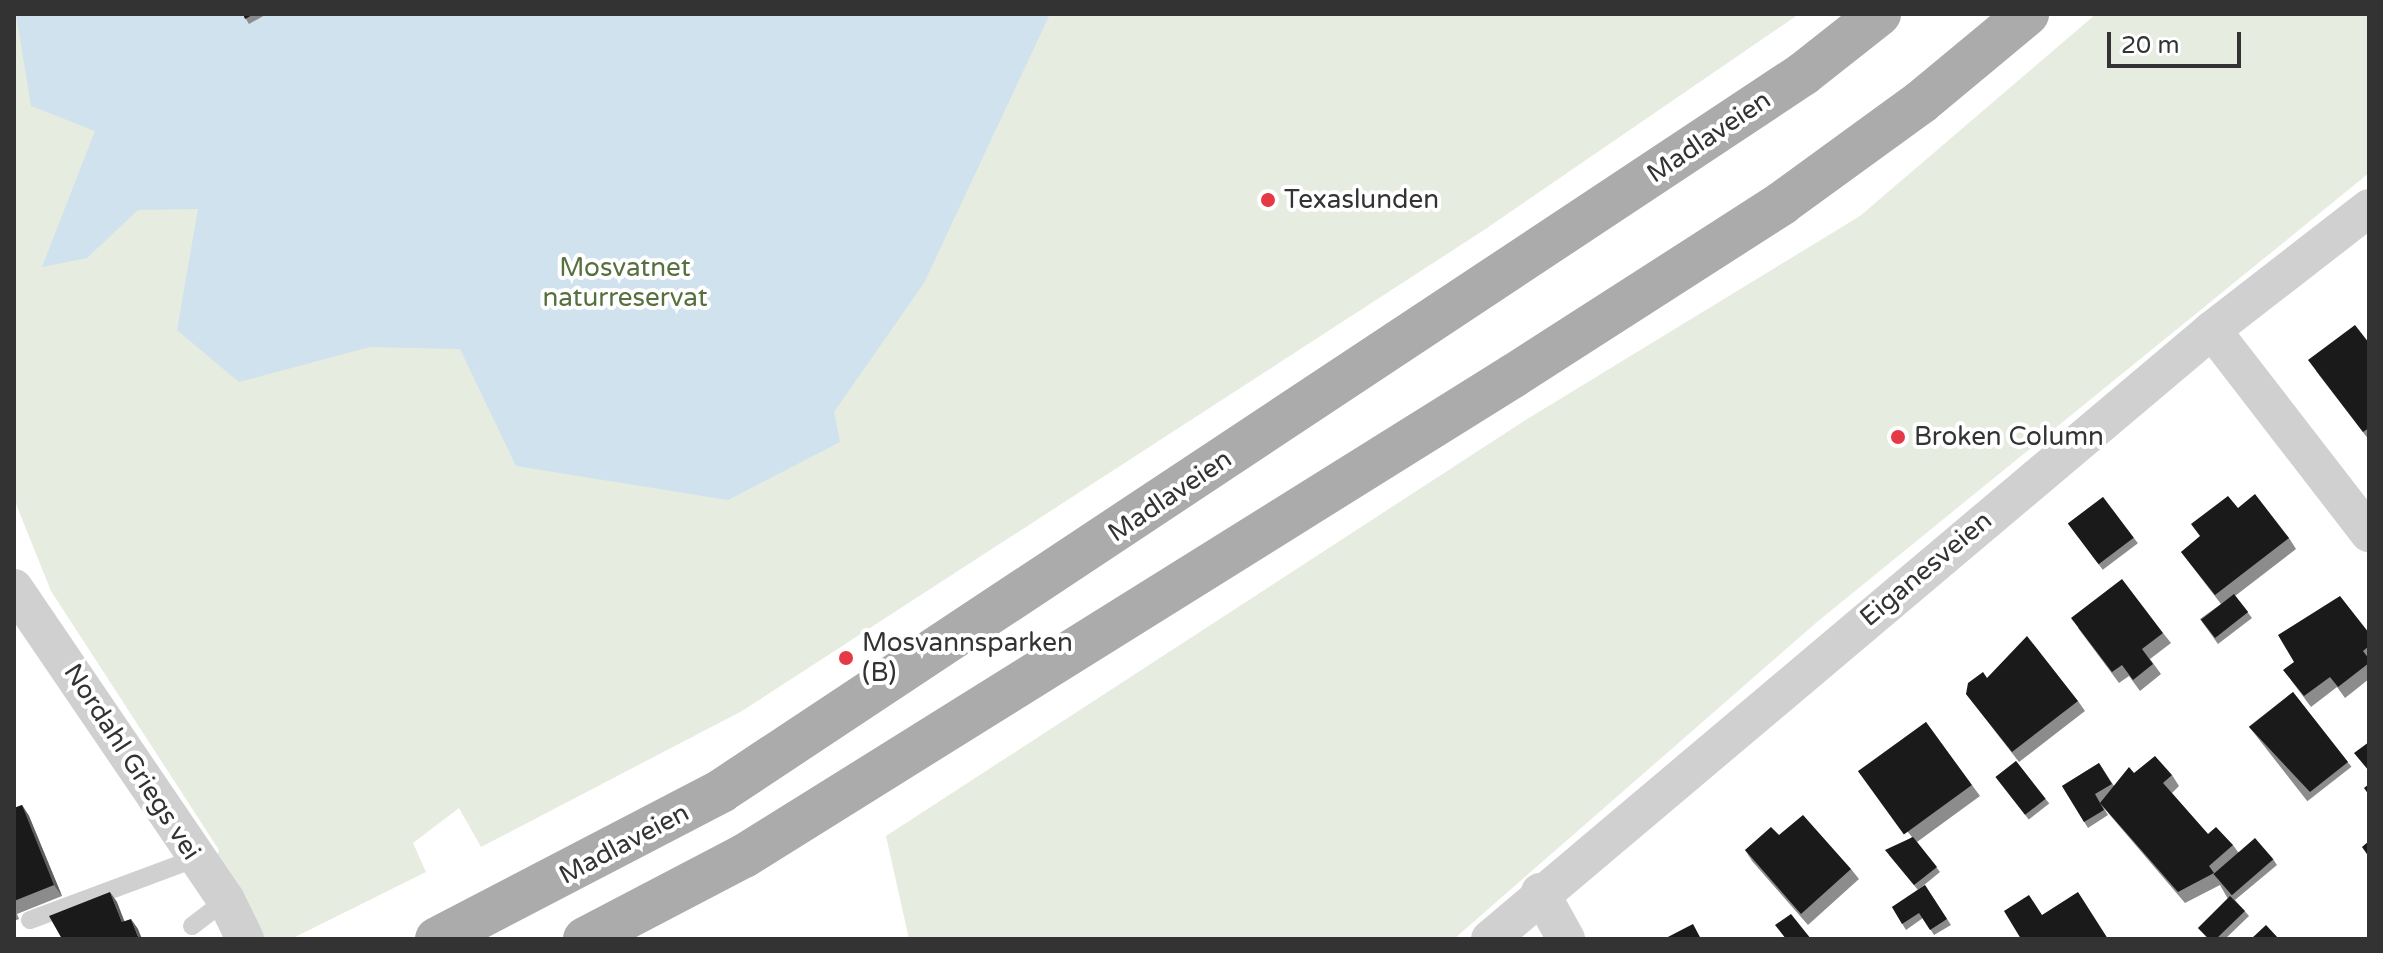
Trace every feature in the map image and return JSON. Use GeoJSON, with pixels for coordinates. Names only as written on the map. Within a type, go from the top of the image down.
{"type":"FeatureCollection","features":[{"type":"Feature","properties":{"kind":"main road","name":"Madlaveien"},"geometry":{"type":"LineString","coordinates":[[437,939],[734,783],[1790,83],[1879,14]]}},
{"type":"Feature","properties":{"kind":"main road"},"geometry":{"type":"LineString","coordinates":[[585,939],[744,856],[1513,376],[1782,203],[1921,102],[2027,14]]}},
{"type":"Feature","properties":{"kind":"street","name":"Eiganesveien"},"geometry":{"type":"LineString","coordinates":[[1490,939],[1540,892],[2212,330],[2369,208]]}},
{"type":"Feature","properties":{"kind":"street"},"geometry":{"type":"LineString","coordinates":[[2212,330],[2369,533]]}},
{"type":"Feature","properties":{"kind":"street","name":"Nordahl Griegs vei"},"geometry":{"type":"LineString","coordinates":[[14,588],[194,859],[226,900],[245,939]]}},
{"type":"Feature","properties":{"kind":"street"},"geometry":{"type":"LineString","coordinates":[[1540,892],[1566,939]]}},
{"type":"Feature","properties":{"kind":"lane"},"geometry":{"type":"LineString","coordinates":[[30,920],[194,859]]}},
{"type":"Feature","properties":{"kind":"lane"},"geometry":{"type":"LineString","coordinates":[[192,926],[226,900]]}},
{"type":"Feature","properties":{"kind":"green space","name":"Mosvatnet naturreservat"},"geometry":{"type":"Polygon","coordinates":[[[14,14],[1799,14],[1484,230],[742,711],[481,847],[459,808],[413,843],[426,872],[291,939],[262,939],[212,866],[219,850],[51,591],[14,499],[14,14]]]}},
{"type":"Feature","properties":{"kind":"green space"},"geometry":{"type":"Polygon","coordinates":[[[2096,14],[2369,14],[2369,173],[1817,622],[1454,939],[909,939],[886,836],[1524,421],[1860,216],[2096,14]]]}},
{"type":"Feature","properties":{"kind":"water"},"geometry":{"type":"Polygon","coordinates":[[[16,14],[1050,14],[924,283],[834,412],[840,442],[728,500],[516,466],[460,349],[370,347],[239,382],[177,330],[198,209],[138,210],[87,258],[42,267],[95,131],[31,106],[16,14]]]}},
{"type":"Feature","properties":{"kind":"building"},"geometry":{"type":"Polygon","coordinates":[[[2355,325],[2369,343],[2369,428],[2363,432],[2308,360],[2355,325]]]}},
{"type":"Feature","properties":{"kind":"building"},"geometry":{"type":"Polygon","coordinates":[[[2255,494],[2289,538],[2215,595],[2181,552],[2200,536],[2191,524],[2228,496],[2238,508],[2255,494]]]}},
{"type":"Feature","properties":{"kind":"building"},"geometry":{"type":"Polygon","coordinates":[[[2103,497],[2134,538],[2099,564],[2068,523],[2103,497]]]}},
{"type":"Feature","properties":{"kind":"building"},"geometry":{"type":"Polygon","coordinates":[[[2122,579],[2163,633],[2142,649],[2153,664],[2133,680],[2122,665],[2112,672],[2071,618],[2122,579]]]}},
{"type":"Feature","properties":{"kind":"building"},"geometry":{"type":"Polygon","coordinates":[[[2234,594],[2248,612],[2215,638],[2201,620],[2234,594]]]}},
{"type":"Feature","properties":{"kind":"building"},"geometry":{"type":"Polygon","coordinates":[[[2340,596],[2369,633],[2369,646],[2363,651],[2369,663],[2338,687],[2330,677],[2304,696],[2283,670],[2294,662],[2278,635],[2340,596]]]}},
{"type":"Feature","properties":{"kind":"building"},"geometry":{"type":"Polygon","coordinates":[[[2027,636],[2078,701],[2012,752],[1966,694],[1968,683],[1983,672],[1987,678],[2027,636]]]}},
{"type":"Feature","properties":{"kind":"building"},"geometry":{"type":"Polygon","coordinates":[[[2293,692],[2348,762],[2310,792],[2249,727],[2293,692]]]}},
{"type":"Feature","properties":{"kind":"building"},"geometry":{"type":"Polygon","coordinates":[[[1926,722],[1972,785],[1904,834],[1858,771],[1926,722]]]}},
{"type":"Feature","properties":{"kind":"building"},"geometry":{"type":"Polygon","coordinates":[[[2369,742],[2369,771],[2354,753],[2369,742]]]}},
{"type":"Feature","properties":{"kind":"building"},"geometry":{"type":"Polygon","coordinates":[[[2155,756],[2172,775],[2163,783],[2208,834],[2216,827],[2233,845],[2209,866],[2214,873],[2178,892],[2100,803],[2129,767],[2134,773],[2155,756]]]}},
{"type":"Feature","properties":{"kind":"building"},"geometry":{"type":"Polygon","coordinates":[[[2016,761],[2046,799],[2025,815],[1996,777],[2016,761]]]}},
{"type":"Feature","properties":{"kind":"building"},"geometry":{"type":"Polygon","coordinates":[[[2099,763],[2112,784],[2095,794],[2104,810],[2084,822],[2062,786],[2099,763]]]}},
{"type":"Feature","properties":{"kind":"building"},"geometry":{"type":"Polygon","coordinates":[[[22,805],[54,885],[14,901],[14,808],[22,805]]]}},
{"type":"Feature","properties":{"kind":"building"},"geometry":{"type":"Polygon","coordinates":[[[1803,815],[1851,869],[1801,914],[1745,850],[1771,827],[1779,835],[1803,815]]]}},
{"type":"Feature","properties":{"kind":"building"},"geometry":{"type":"Polygon","coordinates":[[[1913,837],[1937,867],[1914,885],[1885,850],[1913,837]]]}},
{"type":"Feature","properties":{"kind":"building"},"geometry":{"type":"Polygon","coordinates":[[[2255,838],[2273,859],[2232,895],[2213,874],[2255,838]]]}},
{"type":"Feature","properties":{"kind":"building"},"geometry":{"type":"Polygon","coordinates":[[[2369,841],[2369,857],[2362,847],[2369,841]]]}},
{"type":"Feature","properties":{"kind":"building"},"geometry":{"type":"Polygon","coordinates":[[[1925,885],[1947,919],[1930,930],[1919,913],[1902,924],[1892,907],[1925,885]]]}},
{"type":"Feature","properties":{"kind":"building"},"geometry":{"type":"Polygon","coordinates":[[[110,892],[122,922],[131,919],[139,939],[62,939],[49,916],[110,892]]]}},
{"type":"Feature","properties":{"kind":"building"},"geometry":{"type":"Polygon","coordinates":[[[2078,892],[2108,939],[2021,939],[2004,911],[2029,895],[2042,915],[2078,892]]]}},
{"type":"Feature","properties":{"kind":"building"},"geometry":{"type":"Polygon","coordinates":[[[2230,896],[2245,911],[2216,939],[2209,939],[2198,928],[2230,896]]]}},
{"type":"Feature","properties":{"kind":"building"},"geometry":{"type":"Polygon","coordinates":[[[1791,914],[1811,939],[1786,939],[1775,925],[1791,914]]]}},
{"type":"Feature","properties":{"kind":"building"},"geometry":{"type":"Polygon","coordinates":[[[1693,924],[1701,939],[1664,939],[1693,924]]]}},
{"type":"Feature","properties":{"kind":"building"},"geometry":{"type":"Polygon","coordinates":[[[2266,925],[2279,939],[2251,939],[2266,925]]]}},
{"type":"Feature","properties":{"kind":"place","name":"Texaslunden"},"geometry":{"type":"Point","coordinates":[1268,200]}},
{"type":"Feature","properties":{"kind":"place","name":"Broken Column"},"geometry":{"type":"Point","coordinates":[1898,437]}},
{"type":"Feature","properties":{"kind":"place","name":"Mosvannsparken (B)"},"geometry":{"type":"Point","coordinates":[846,658]}}]}
